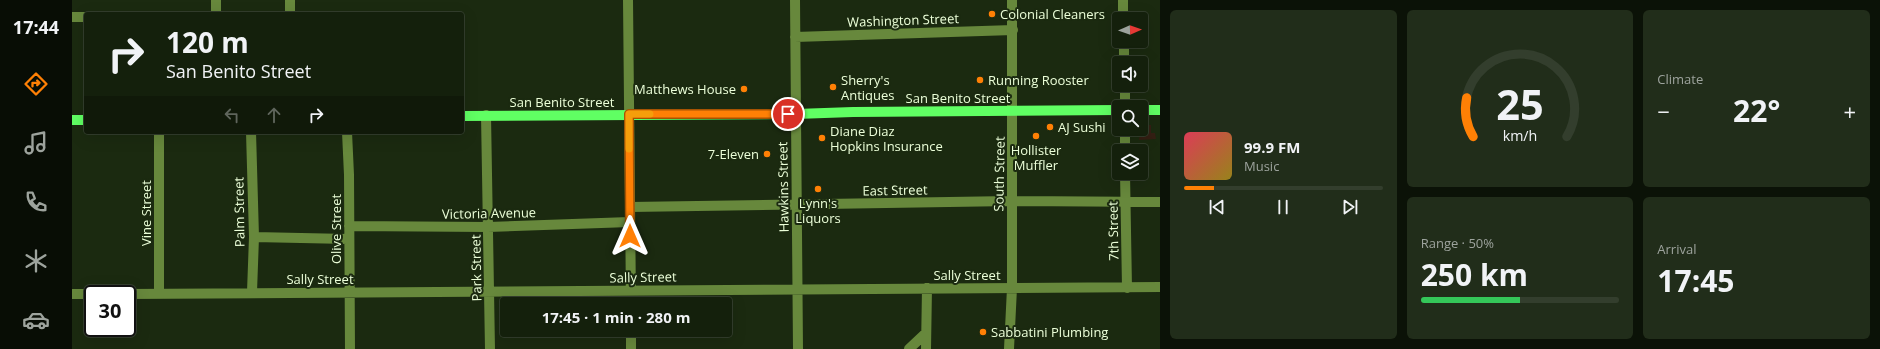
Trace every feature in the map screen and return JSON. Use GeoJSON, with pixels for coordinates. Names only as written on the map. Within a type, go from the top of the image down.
{"type":"FeatureCollection","features":[{"type":"Feature","properties":{"kind":"main road","name":"San Benito Street"},"geometry":{"type":"LineString","coordinates":[[464,116],[1112,110]]}},
{"type":"Feature","properties":{"kind":"main road"},"geometry":{"type":"LineString","coordinates":[[1148,110],[1160,110]]}},
{"type":"Feature","properties":{"kind":"main road"},"geometry":{"type":"LineString","coordinates":[[72,120],[84,120]]}},
{"type":"Feature","properties":{"kind":"street"},"geometry":{"type":"LineString","coordinates":[[216,0],[216,12]]}},
{"type":"Feature","properties":{"kind":"street"},"geometry":{"type":"LineString","coordinates":[[290,0],[290,12]]}},
{"type":"Feature","properties":{"kind":"street"},"geometry":{"type":"LineString","coordinates":[[628,0],[631,297]]}},
{"type":"Feature","properties":{"kind":"street","name":"Hawkins Street"},"geometry":{"type":"LineString","coordinates":[[795,0],[798,349]]}},
{"type":"Feature","properties":{"kind":"street","name":"South Street"},"geometry":{"type":"LineString","coordinates":[[1009,349],[1012,288],[1012,0]]}},
{"type":"Feature","properties":{"kind":"street"},"geometry":{"type":"LineString","coordinates":[[1123,0],[1123,12]]}},
{"type":"Feature","properties":{"kind":"street"},"geometry":{"type":"LineString","coordinates":[[72,17],[84,17]]}},
{"type":"Feature","properties":{"kind":"street","name":"Washington Street"},"geometry":{"type":"LineString","coordinates":[[795,36],[1013,30]]}},
{"type":"Feature","properties":{"kind":"street","name":"Park Street"},"geometry":{"type":"LineString","coordinates":[[486,115],[490,349]]}},
{"type":"Feature","properties":{"kind":"street","name":"Vine Street"},"geometry":{"type":"LineString","coordinates":[[159,134],[159,294]]}},
{"type":"Feature","properties":{"kind":"street","name":"Palm Street"},"geometry":{"type":"LineString","coordinates":[[251,134],[254,237],[252,292]]}},
{"type":"Feature","properties":{"kind":"street","name":"Olive Street"},"geometry":{"type":"LineString","coordinates":[[347,134],[349,175],[348,239],[350,349]]}},
{"type":"Feature","properties":{"kind":"street","name":"7th Street"},"geometry":{"type":"LineString","coordinates":[[1125,180],[1127,288]]}},
{"type":"Feature","properties":{"kind":"street","name":"East Street"},"geometry":{"type":"LineString","coordinates":[[630,207],[1011,201],[1160,202]]}},
{"type":"Feature","properties":{"kind":"street","name":"Victoria Avenue"},"geometry":{"type":"LineString","coordinates":[[349,226],[488,227],[630,222]]}},
{"type":"Feature","properties":{"kind":"street"},"geometry":{"type":"LineString","coordinates":[[254,237],[348,239]]}},
{"type":"Feature","properties":{"kind":"street","name":"Sally Street"},"geometry":{"type":"LineString","coordinates":[[136,294],[252,292],[490,293],[631,290],[1160,287]]}},
{"type":"Feature","properties":{"kind":"street"},"geometry":{"type":"LineString","coordinates":[[926,349],[927,288]]}},
{"type":"Feature","properties":{"kind":"street"},"geometry":{"type":"LineString","coordinates":[[72,294],[84,294]]}},
{"type":"Feature","properties":{"kind":"street"},"geometry":{"type":"LineString","coordinates":[[908,349],[926,333]]}},
{"type":"Feature","properties":{"kind":"street"},"geometry":{"type":"LineString","coordinates":[[631,337],[631,349]]}},
{"type":"Feature","properties":{"kind":"shaded area"},"geometry":{"type":"Polygon","coordinates":[[[1148,125],[1151,125],[1151,133],[1155,133],[1156,139],[1139,140],[1140,136],[1148,136],[1148,125]]]}},
{"type":"Feature","properties":{"kind":"slow traffic"},"geometry":{"type":"LineString","coordinates":[[629,149],[629,114],[650,114]]}},
{"type":"Feature","properties":{"kind":"place","name":"Colonial Cleaners"},"geometry":{"type":"Point","coordinates":[992,14]}},
{"type":"Feature","properties":{"kind":"place","name":"Running Rooster"},"geometry":{"type":"Point","coordinates":[980,80]}},
{"type":"Feature","properties":{"kind":"place","name":"Sherry's Antiques"},"geometry":{"type":"Point","coordinates":[833,87]}},
{"type":"Feature","properties":{"kind":"place","name":"Matthews House"},"geometry":{"type":"Point","coordinates":[744,89]}},
{"type":"Feature","properties":{"kind":"place","name":"AJ Sushi"},"geometry":{"type":"Point","coordinates":[1050,127]}},
{"type":"Feature","properties":{"kind":"place","name":"Hollister Muffler"},"geometry":{"type":"Point","coordinates":[1036,136]}},
{"type":"Feature","properties":{"kind":"place","name":"Diane Diaz Hopkins Insurance"},"geometry":{"type":"Point","coordinates":[822,138]}},
{"type":"Feature","properties":{"kind":"place","name":"7-Eleven"},"geometry":{"type":"Point","coordinates":[767,154]}},
{"type":"Feature","properties":{"kind":"place","name":"Lynn's Liquors"},"geometry":{"type":"Point","coordinates":[818,189]}},
{"type":"Feature","properties":{"kind":"place","name":"Sabbatini Plumbing"},"geometry":{"type":"Point","coordinates":[983,332]}},
{"type":"Feature","properties":{"kind":"route"},"geometry":{"type":"LineString","coordinates":[[630,236],[629,114],[788,114]]}}]}
